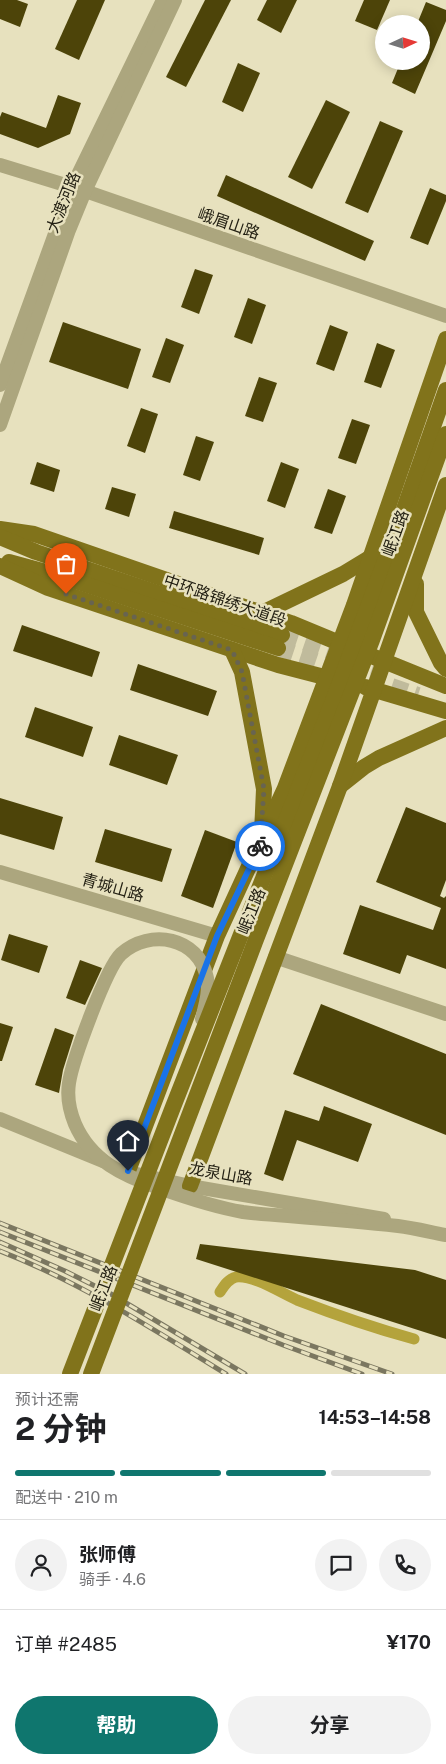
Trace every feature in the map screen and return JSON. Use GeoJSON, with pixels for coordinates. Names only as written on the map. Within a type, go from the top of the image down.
{"type":"FeatureCollection","features":[{"type":"Feature","properties":{"kind":"main road","name":"岷江路"},"geometry":{"type":"LineString","coordinates":[[128,1171],[217,936],[286,788],[371,557],[446,339]]}},
{"type":"Feature","properties":{"kind":"main road","name":"岷江路"},"geometry":{"type":"LineString","coordinates":[[70,1374],[333,701],[446,390]]}},
{"type":"Feature","properties":{"kind":"main road","name":"岷江路"},"geometry":{"type":"LineString","coordinates":[[91,1374],[372,640],[446,434]]}},
{"type":"Feature","properties":{"kind":"main road","name":"岷江路"},"geometry":{"type":"LineString","coordinates":[[190,1186],[340,786],[446,485]]}},
{"type":"Feature","properties":{"kind":"main road","name":"中环路锦绣大道段"},"geometry":{"type":"LineString","coordinates":[[0,528],[34,534],[262,613],[446,686]]}},
{"type":"Feature","properties":{"kind":"main road"},"geometry":{"type":"LineString","coordinates":[[0,537],[36,552],[280,641],[0,559]]}},
{"type":"Feature","properties":{"kind":"main road"},"geometry":{"type":"LineString","coordinates":[[262,613],[342,574],[371,557]]}},
{"type":"Feature","properties":{"kind":"main road"},"geometry":{"type":"LineString","coordinates":[[0,566],[48,588],[278,665],[328,677],[446,711]]}},
{"type":"Feature","properties":{"kind":"main road"},"geometry":{"type":"LineString","coordinates":[[416,567],[416,612],[440,663],[446,669]]}},
{"type":"Feature","properties":{"kind":"main road"},"geometry":{"type":"LineString","coordinates":[[232,650],[242,672],[264,789],[261,844]]}},
{"type":"Feature","properties":{"kind":"main road"},"geometry":{"type":"LineString","coordinates":[[340,786],[378,758],[446,728]]}},
{"type":"Feature","properties":{"kind":"street","name":"大渡河路"},"geometry":{"type":"LineString","coordinates":[[0,385],[78,189],[163,0]]}},
{"type":"Feature","properties":{"kind":"street","name":"大渡河路"},"geometry":{"type":"LineString","coordinates":[[0,425],[66,240],[78,189],[175,0]]}},
{"type":"Feature","properties":{"kind":"street","name":"峨眉山路"},"geometry":{"type":"LineString","coordinates":[[0,165],[78,189],[446,316]]}},
{"type":"Feature","properties":{"kind":"street","name":"青城山路"},"geometry":{"type":"LineString","coordinates":[[0,872],[217,936]]}},
{"type":"Feature","properties":{"kind":"street"},"geometry":{"type":"LineString","coordinates":[[196,1048],[208,993],[208,978],[200,959],[188,949],[172,940],[158,938],[140,941],[120,955],[105,980],[72,1063],[68,1086],[69,1104],[75,1124],[87,1144],[101,1159],[130,1178],[216,1207],[244,1212],[400,1226],[446,1235]]}},
{"type":"Feature","properties":{"kind":"street"},"geometry":{"type":"LineString","coordinates":[[275,957],[446,1014]]}},
{"type":"Feature","properties":{"kind":"street","name":"龙泉山路"},"geometry":{"type":"LineString","coordinates":[[0,1119],[128,1171],[190,1186],[446,1230]]}},
{"type":"Feature","properties":{"kind":"building"},"geometry":{"type":"Polygon","coordinates":[[[0,0],[17,0],[28,4],[20,27],[0,19],[0,0]]]}},
{"type":"Feature","properties":{"kind":"building"},"geometry":{"type":"Polygon","coordinates":[[[77,0],[105,0],[79,60],[55,49],[77,0]]]}},
{"type":"Feature","properties":{"kind":"building"},"geometry":{"type":"Polygon","coordinates":[[[205,0],[231,0],[186,87],[166,77],[205,0]]]}},
{"type":"Feature","properties":{"kind":"building"},"geometry":{"type":"Polygon","coordinates":[[[267,0],[297,0],[281,33],[257,20],[267,0]]]}},
{"type":"Feature","properties":{"kind":"building"},"geometry":{"type":"Polygon","coordinates":[[[364,0],[390,0],[384,15],[375,15],[375,29],[355,21],[364,0]]]}},
{"type":"Feature","properties":{"kind":"building"},"geometry":{"type":"Polygon","coordinates":[[[426,2],[446,10],[446,21],[430,59],[430,15],[421,15],[426,2]]]}},
{"type":"Feature","properties":{"kind":"building"},"geometry":{"type":"Polygon","coordinates":[[[238,63],[260,73],[243,112],[222,102],[238,63]]]}},
{"type":"Feature","properties":{"kind":"building"},"geometry":{"type":"Polygon","coordinates":[[[397,70],[425,70],[415,94],[392,83],[397,70]]]}},
{"type":"Feature","properties":{"kind":"building"},"geometry":{"type":"Polygon","coordinates":[[[58,95],[81,103],[70,134],[38,148],[0,134],[0,117],[2,112],[46,128],[58,95]]]}},
{"type":"Feature","properties":{"kind":"building"},"geometry":{"type":"Polygon","coordinates":[[[326,100],[350,112],[312,189],[288,177],[326,100]]]}},
{"type":"Feature","properties":{"kind":"building"},"geometry":{"type":"Polygon","coordinates":[[[380,121],[403,131],[368,213],[345,203],[380,121]]]}},
{"type":"Feature","properties":{"kind":"building"},"geometry":{"type":"Polygon","coordinates":[[[226,175],[374,241],[365,261],[217,196],[226,175]]]}},
{"type":"Feature","properties":{"kind":"building"},"geometry":{"type":"Polygon","coordinates":[[[430,188],[446,195],[446,201],[428,245],[410,238],[430,188]]]}},
{"type":"Feature","properties":{"kind":"building"},"geometry":{"type":"Polygon","coordinates":[[[195,269],[213,275],[199,314],[181,307],[195,269]]]}},
{"type":"Feature","properties":{"kind":"building"},"geometry":{"type":"Polygon","coordinates":[[[248,298],[266,305],[252,344],[234,337],[248,298]]]}},
{"type":"Feature","properties":{"kind":"building"},"geometry":{"type":"Polygon","coordinates":[[[63,322],[141,349],[128,389],[49,362],[63,322]]]}},
{"type":"Feature","properties":{"kind":"building"},"geometry":{"type":"Polygon","coordinates":[[[330,325],[348,332],[334,371],[316,364],[330,325]]]}},
{"type":"Feature","properties":{"kind":"building"},"geometry":{"type":"Polygon","coordinates":[[[166,338],[184,345],[170,383],[152,377],[166,338]]]}},
{"type":"Feature","properties":{"kind":"building"},"geometry":{"type":"Polygon","coordinates":[[[377,343],[395,350],[381,388],[364,382],[377,343]]]}},
{"type":"Feature","properties":{"kind":"building"},"geometry":{"type":"Polygon","coordinates":[[[259,377],[277,383],[263,422],[245,416],[259,377]]]}},
{"type":"Feature","properties":{"kind":"building"},"geometry":{"type":"Polygon","coordinates":[[[141,408],[158,414],[145,453],[127,446],[141,408]]]}},
{"type":"Feature","properties":{"kind":"building"},"geometry":{"type":"Polygon","coordinates":[[[352,419],[370,425],[356,464],[338,458],[352,419]]]}},
{"type":"Feature","properties":{"kind":"building"},"geometry":{"type":"Polygon","coordinates":[[[196,436],[214,442],[200,481],[183,475],[196,436]]]}},
{"type":"Feature","properties":{"kind":"building"},"geometry":{"type":"Polygon","coordinates":[[[37,462],[60,470],[54,492],[30,484],[37,462]]]}},
{"type":"Feature","properties":{"kind":"building"},"geometry":{"type":"Polygon","coordinates":[[[281,462],[299,469],[285,508],[267,501],[281,462]]]}},
{"type":"Feature","properties":{"kind":"building"},"geometry":{"type":"Polygon","coordinates":[[[112,487],[136,494],[129,517],[105,509],[112,487]]]}},
{"type":"Feature","properties":{"kind":"building"},"geometry":{"type":"Polygon","coordinates":[[[328,489],[346,496],[332,534],[314,528],[328,489]]]}},
{"type":"Feature","properties":{"kind":"building"},"geometry":{"type":"Polygon","coordinates":[[[174,511],[264,538],[259,555],[169,528],[174,511]]]}},
{"type":"Feature","properties":{"kind":"building"},"geometry":{"type":"Polygon","coordinates":[[[22,625],[100,652],[92,677],[13,651],[22,625]]]}},
{"type":"Feature","properties":{"kind":"building"},"geometry":{"type":"Polygon","coordinates":[[[138,664],[217,691],[208,716],[130,690],[138,664]]]}},
{"type":"Feature","properties":{"kind":"building"},"geometry":{"type":"Polygon","coordinates":[[[35,707],[93,727],[83,757],[25,737],[35,707]]]}},
{"type":"Feature","properties":{"kind":"building"},"geometry":{"type":"Polygon","coordinates":[[[119,735],[178,755],[167,785],[109,765],[119,735]]]}},
{"type":"Feature","properties":{"kind":"building"},"geometry":{"type":"Polygon","coordinates":[[[0,798],[63,817],[54,850],[0,834],[0,798]]]}},
{"type":"Feature","properties":{"kind":"building"},"geometry":{"type":"Polygon","coordinates":[[[406,807],[446,823],[446,880],[440,896],[444,898],[446,896],[446,969],[407,955],[400,974],[343,954],[360,905],[433,930],[441,908],[376,882],[406,807]]]}},
{"type":"Feature","properties":{"kind":"building"},"geometry":{"type":"Polygon","coordinates":[[[105,829],[172,849],[162,882],[95,862],[105,829]]]}},
{"type":"Feature","properties":{"kind":"building"},"geometry":{"type":"Polygon","coordinates":[[[205,830],[237,842],[213,908],[181,896],[205,830]]]}},
{"type":"Feature","properties":{"kind":"building"},"geometry":{"type":"Polygon","coordinates":[[[9,934],[48,946],[39,973],[1,960],[9,934]]]}},
{"type":"Feature","properties":{"kind":"building"},"geometry":{"type":"Polygon","coordinates":[[[80,960],[102,968],[85,1005],[66,998],[80,960]]]}},
{"type":"Feature","properties":{"kind":"building"},"geometry":{"type":"Polygon","coordinates":[[[321,1004],[446,1054],[446,1135],[293,1074],[321,1004]]]}},
{"type":"Feature","properties":{"kind":"building"},"geometry":{"type":"Polygon","coordinates":[[[0,1023],[13,1027],[2,1061],[0,1061],[0,1023]]]}},
{"type":"Feature","properties":{"kind":"building"},"geometry":{"type":"Polygon","coordinates":[[[55,1028],[74,1035],[63,1070],[59,1093],[35,1085],[55,1028]]]}},
{"type":"Feature","properties":{"kind":"building"},"geometry":{"type":"Polygon","coordinates":[[[324,1106],[372,1124],[358,1162],[297,1140],[283,1181],[264,1174],[285,1110],[319,1121],[324,1106]]]}},
{"type":"Feature","properties":{"kind":"building"},"geometry":{"type":"Polygon","coordinates":[[[200,1244],[415,1270],[446,1280],[446,1339],[196,1259],[200,1244]]]}},
{"type":"Feature","properties":{"kind":"waterway"},"geometry":{"type":"LineString","coordinates":[[220,1292],[231,1279],[243,1277],[267,1285],[312,1306],[414,1339]]}},
{"type":"Feature","properties":{"kind":"tunnel"},"geometry":{"type":"LineString","coordinates":[[282,635],[394,673]]}},
{"type":"Feature","properties":{"kind":"tunnel"},"geometry":{"type":"LineString","coordinates":[[278,648],[418,695]]}},
{"type":"Feature","properties":{"kind":"railway"},"geometry":{"type":"LineString","coordinates":[[0,1223],[284,1336],[392,1374]]}},
{"type":"Feature","properties":{"kind":"railway"},"geometry":{"type":"LineString","coordinates":[[0,1232],[283,1345],[362,1374]]}},
{"type":"Feature","properties":{"kind":"railway"},"geometry":{"type":"LineString","coordinates":[[0,1242],[111,1294],[245,1374]]}},
{"type":"Feature","properties":{"kind":"railway"},"geometry":{"type":"LineString","coordinates":[[0,1251],[59,1277],[144,1323],[226,1374]]}},
{"type":"Feature","properties":{"kind":"way so far"},"geometry":{"type":"LineString","coordinates":[[66,594],[232,650],[242,672],[264,789],[260,846]]}},
{"type":"Feature","properties":{"kind":"route"},"geometry":{"type":"LineString","coordinates":[[128,1171],[217,936],[260,846]]}}]}
